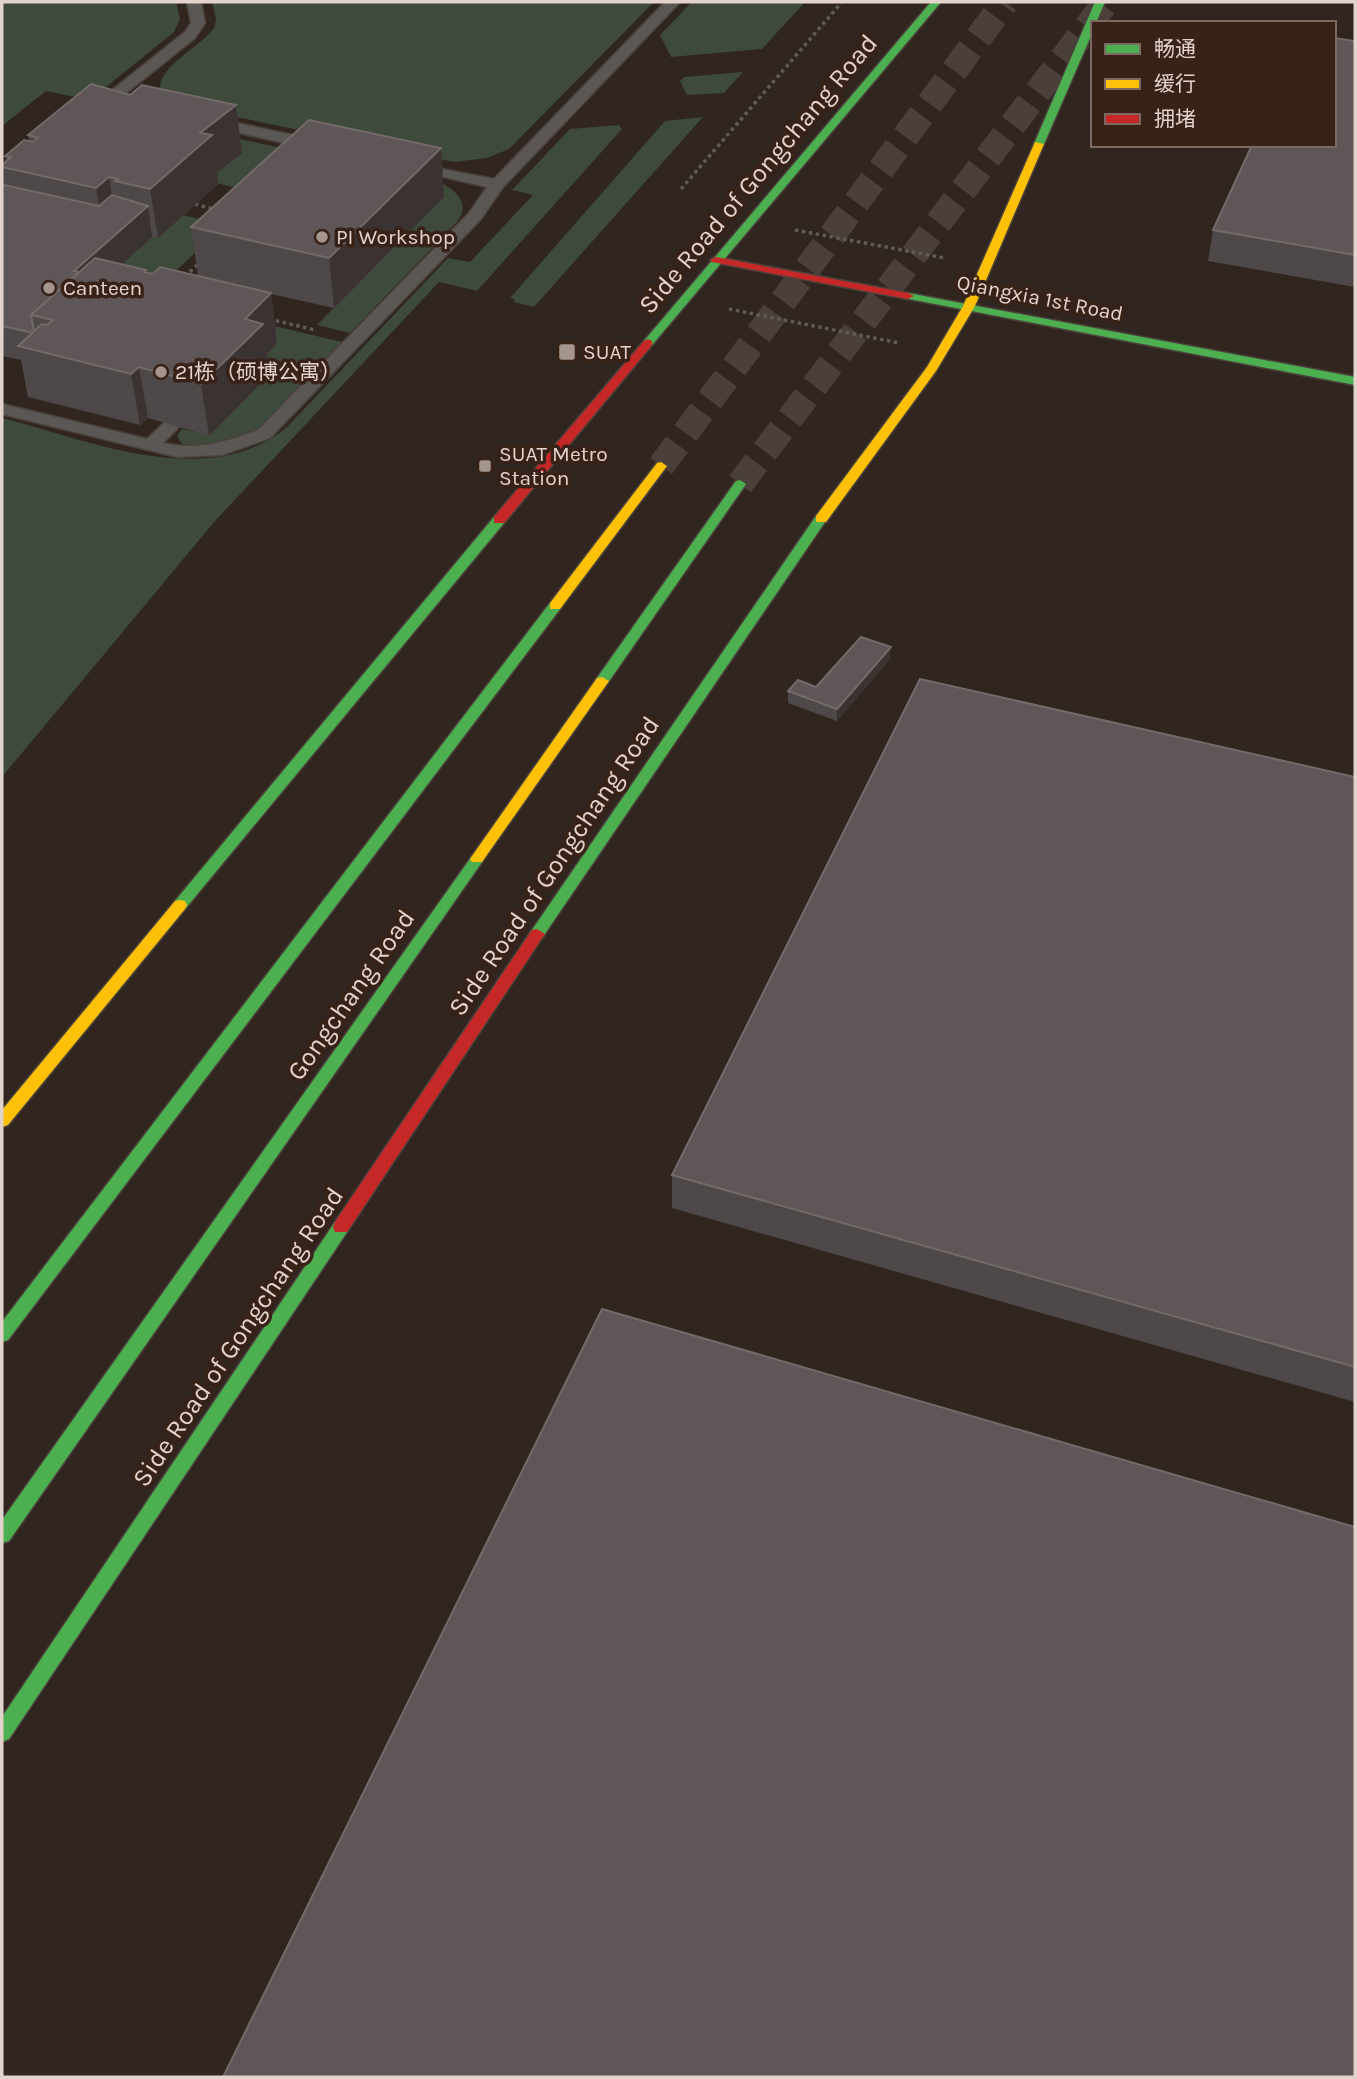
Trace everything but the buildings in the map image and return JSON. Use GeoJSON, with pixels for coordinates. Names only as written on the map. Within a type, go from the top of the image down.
{"type":"FeatureCollection","features":[{"type":"Feature","properties":{"kind":"main road","name":"Side Road of Gongchang Road"},"geometry":{"type":"LineString","coordinates":[[2,1121],[716,260],[761,212],[936,2]]}},
{"type":"Feature","properties":{"kind":"main road","name":"Side Road of Gongchang Road"},"geometry":{"type":"LineString","coordinates":[[1092,21],[1100,2]]}},
{"type":"Feature","properties":{"kind":"main road","name":"Side Road of Gongchang Road"},"geometry":{"type":"LineString","coordinates":[[2,1733],[654,759],[793,556],[932,368],[970,306],[1091,23]]}},
{"type":"Feature","properties":{"kind":"main road","name":"Qiangxia 1st Road"},"geometry":{"type":"LineString","coordinates":[[716,260],[1355,381]]}},
{"type":"Feature","properties":{"kind":"main road"},"geometry":{"type":"LineString","coordinates":[[2,1335],[661,466]]}},
{"type":"Feature","properties":{"kind":"main road","name":"Gongchang Road"},"geometry":{"type":"LineString","coordinates":[[2,1535],[740,484]]}},
{"type":"Feature","properties":{"kind":"lane"},"geometry":{"type":"LineString","coordinates":[[79,121],[117,102],[195,29],[198,17],[194,2]]}},
{"type":"Feature","properties":{"kind":"lane"},"geometry":{"type":"LineString","coordinates":[[2,410],[149,447],[204,453],[253,440],[276,425],[475,216],[497,184],[673,2]]}},
{"type":"Feature","properties":{"kind":"lane"},"geometry":{"type":"LineString","coordinates":[[190,118],[337,150]]}},
{"type":"Feature","properties":{"kind":"lane"},"geometry":{"type":"LineString","coordinates":[[404,164],[497,184]]}},
{"type":"Feature","properties":{"kind":"lane"},"geometry":{"type":"LineString","coordinates":[[149,447],[171,426]]}},
{"type":"Feature","properties":{"kind":"path"},"geometry":{"type":"LineString","coordinates":[[681,189],[842,2]]}},
{"type":"Feature","properties":{"kind":"path"},"geometry":{"type":"LineString","coordinates":[[195,204],[222,211]]}},
{"type":"Feature","properties":{"kind":"path"},"geometry":{"type":"LineString","coordinates":[[789,229],[949,259]]}},
{"type":"Feature","properties":{"kind":"path"},"geometry":{"type":"LineString","coordinates":[[184,277],[202,260]]}},
{"type":"Feature","properties":{"kind":"path"},"geometry":{"type":"LineString","coordinates":[[726,309],[900,343]]}},
{"type":"Feature","properties":{"kind":"path"},"geometry":{"type":"LineString","coordinates":[[256,316],[356,340]]}},
{"type":"Feature","properties":{"kind":"green space"},"geometry":{"type":"Polygon","coordinates":[[[2,2],[176,2],[180,19],[174,32],[90,100],[46,91],[2,126],[2,2]]]}},
{"type":"Feature","properties":{"kind":"green space"},"geometry":{"type":"Polygon","coordinates":[[[212,2],[654,2],[509,149],[487,158],[454,162],[183,106],[161,92],[160,83],[164,75],[214,28],[216,19],[212,2]]]}},
{"type":"Feature","properties":{"kind":"green space"},"geometry":{"type":"Polygon","coordinates":[[[692,2],[805,2],[762,49],[671,57],[660,35],[692,2]]]}},
{"type":"Feature","properties":{"kind":"green space"},"geometry":{"type":"Polygon","coordinates":[[[743,72],[724,93],[687,95],[680,81],[684,77],[743,72]]]}},
{"type":"Feature","properties":{"kind":"green space"},"geometry":{"type":"Polygon","coordinates":[[[703,117],[534,307],[514,302],[515,299],[510,298],[665,121],[703,117]]]}},
{"type":"Feature","properties":{"kind":"green space"},"geometry":{"type":"Polygon","coordinates":[[[154,120],[368,167],[283,198],[207,181],[241,153],[154,120]]]}},
{"type":"Feature","properties":{"kind":"green space"},"geometry":{"type":"Polygon","coordinates":[[[619,125],[622,129],[477,291],[439,282],[215,521],[2,777],[2,418],[109,448],[147,455],[184,459],[221,457],[255,447],[286,428],[448,258],[470,262],[533,195],[512,190],[570,129],[619,125]]]}},
{"type":"Feature","properties":{"kind":"green space"},"geometry":{"type":"Polygon","coordinates":[[[443,184],[458,196],[463,206],[456,223],[350,333],[317,325],[443,197],[443,184]]]}},
{"type":"Feature","properties":{"kind":"green space"},"geometry":{"type":"Polygon","coordinates":[[[183,215],[225,225],[151,294],[102,282],[152,237],[158,238],[183,215]]]}},
{"type":"Feature","properties":{"kind":"green space"},"geometry":{"type":"Polygon","coordinates":[[[206,310],[342,342],[259,428],[222,442],[182,444],[177,436],[182,429],[209,435],[269,375],[206,310]]]}},
{"type":"Feature","properties":{"kind":"tunnel"},"geometry":{"type":"LineString","coordinates":[[661,466],[1005,2]]}},
{"type":"Feature","properties":{"kind":"tunnel"},"geometry":{"type":"LineString","coordinates":[[1092,21],[1106,2]]}},
{"type":"Feature","properties":{"kind":"tunnel"},"geometry":{"type":"LineString","coordinates":[[740,484],[1091,22]]}},
{"type":"Feature","properties":{"kind":"traffic: fast"},"geometry":{"type":"LineString","coordinates":[[648,343],[936,2]]}},
{"type":"Feature","properties":{"kind":"traffic: fast"},"geometry":{"type":"LineString","coordinates":[[1092,21],[1100,2]]}},
{"type":"Feature","properties":{"kind":"traffic: fast"},"geometry":{"type":"LineString","coordinates":[[1039,144],[1091,23]]}},
{"type":"Feature","properties":{"kind":"traffic: fast"},"geometry":{"type":"LineString","coordinates":[[908,296],[1355,381]]}},
{"type":"Feature","properties":{"kind":"traffic: fast"},"geometry":{"type":"LineString","coordinates":[[602,681],[740,484]]}},
{"type":"Feature","properties":{"kind":"traffic: fast"},"geometry":{"type":"LineString","coordinates":[[537,934],[821,519]]}},
{"type":"Feature","properties":{"kind":"traffic: fast"},"geometry":{"type":"LineString","coordinates":[[180,905],[499,520]]}},
{"type":"Feature","properties":{"kind":"traffic: fast"},"geometry":{"type":"LineString","coordinates":[[2,1335],[555,606]]}},
{"type":"Feature","properties":{"kind":"traffic: fast"},"geometry":{"type":"LineString","coordinates":[[2,1535],[477,859]]}},
{"type":"Feature","properties":{"kind":"traffic: fast"},"geometry":{"type":"LineString","coordinates":[[2,1733],[341,1227]]}},
{"type":"Feature","properties":{"kind":"traffic: slow"},"geometry":{"type":"LineString","coordinates":[[821,519],[932,368],[969,306],[1039,144]]}},
{"type":"Feature","properties":{"kind":"traffic: slow"},"geometry":{"type":"LineString","coordinates":[[555,606],[661,466]]}},
{"type":"Feature","properties":{"kind":"traffic: slow"},"geometry":{"type":"LineString","coordinates":[[477,859],[602,681]]}},
{"type":"Feature","properties":{"kind":"traffic: slow"},"geometry":{"type":"LineString","coordinates":[[2,1121],[180,905]]}},
{"type":"Feature","properties":{"kind":"traffic: jam"},"geometry":{"type":"LineString","coordinates":[[716,260],[908,296]]}},
{"type":"Feature","properties":{"kind":"traffic: jam"},"geometry":{"type":"LineString","coordinates":[[499,520],[648,343]]}},
{"type":"Feature","properties":{"kind":"traffic: jam"},"geometry":{"type":"LineString","coordinates":[[341,1227],[537,934]]}},
{"type":"Feature","properties":{"kind":"place","name":"PI Workshop"},"geometry":{"type":"Point","coordinates":[322,237]}},
{"type":"Feature","properties":{"kind":"place","name":"Canteen"},"geometry":{"type":"Point","coordinates":[49,288]}},
{"type":"Feature","properties":{"kind":"place","name":"SUAT"},"geometry":{"type":"Point","coordinates":[567,352]}},
{"type":"Feature","properties":{"kind":"place","name":"21栋（硕博公寓）"},"geometry":{"type":"Point","coordinates":[161,372]}},
{"type":"Feature","properties":{"kind":"place","name":"SUAT Metro Station"},"geometry":{"type":"Point","coordinates":[485,466]}}]}
